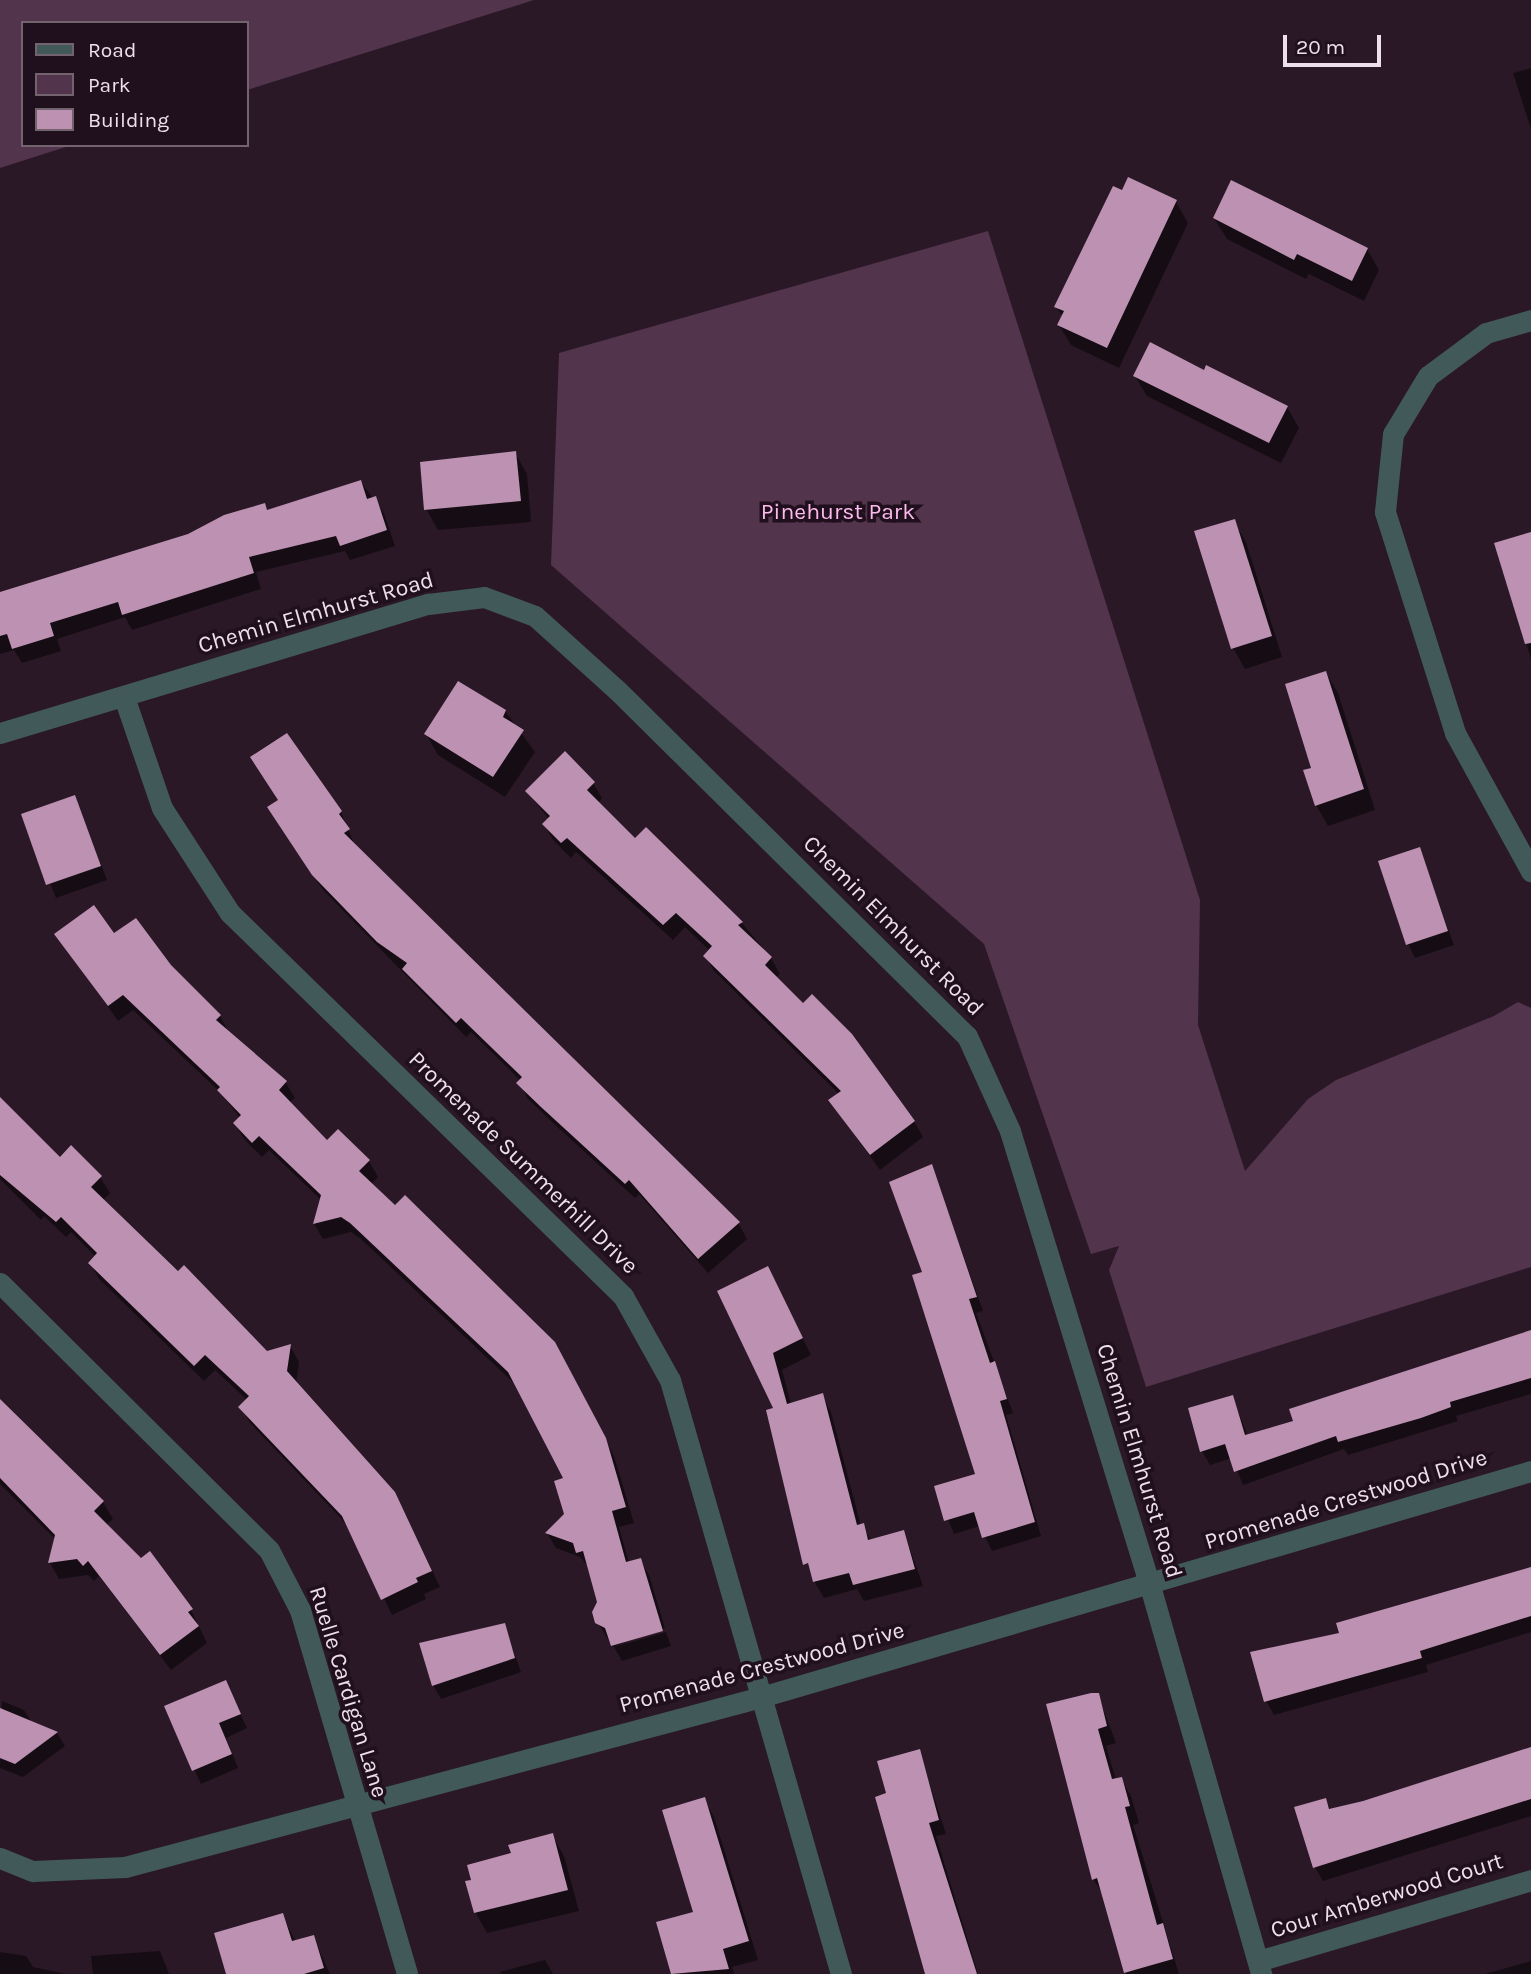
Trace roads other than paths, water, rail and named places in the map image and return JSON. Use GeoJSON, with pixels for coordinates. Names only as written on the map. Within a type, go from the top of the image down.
{"type":"FeatureCollection","features":[{"type":"Feature","properties":{"kind":"street"},"geometry":{"type":"LineString","coordinates":[[1531,320],[1486,333],[1428,376],[1393,434],[1385,512],[1455,733],[1531,871]]}},
{"type":"Feature","properties":{"kind":"street","name":"Chemin Elmhurst Road"},"geometry":{"type":"LineString","coordinates":[[0,733],[428,604],[484,597],[535,616],[617,690],[967,1036],[1010,1131],[1150,1586],[1259,1968]]}},
{"type":"Feature","properties":{"kind":"street","name":"Promenade Summerhill Drive"},"geometry":{"type":"LineString","coordinates":[[124,696],[162,808],[230,913],[623,1296],[670,1380],[842,1974]]}},
{"type":"Feature","properties":{"kind":"street","name":"Ruelle Cardigan Lane"},"geometry":{"type":"LineString","coordinates":[[0,1283],[269,1550],[300,1610],[407,1974]]}},
{"type":"Feature","properties":{"kind":"street","name":"Promenade Crestwood Drive"},"geometry":{"type":"LineString","coordinates":[[0,1858],[33,1871],[125,1867],[356,1802],[761,1697],[1150,1586],[1531,1471]]}},
{"type":"Feature","properties":{"kind":"street","name":"Cour Amberwood Court"},"geometry":{"type":"LineString","coordinates":[[1259,1968],[1531,1880]]}},
{"type":"Feature","properties":{"kind":"park label","name":"Pinehurst Park"},"geometry":{"type":"Point","coordinates":[838,512]}}]}
